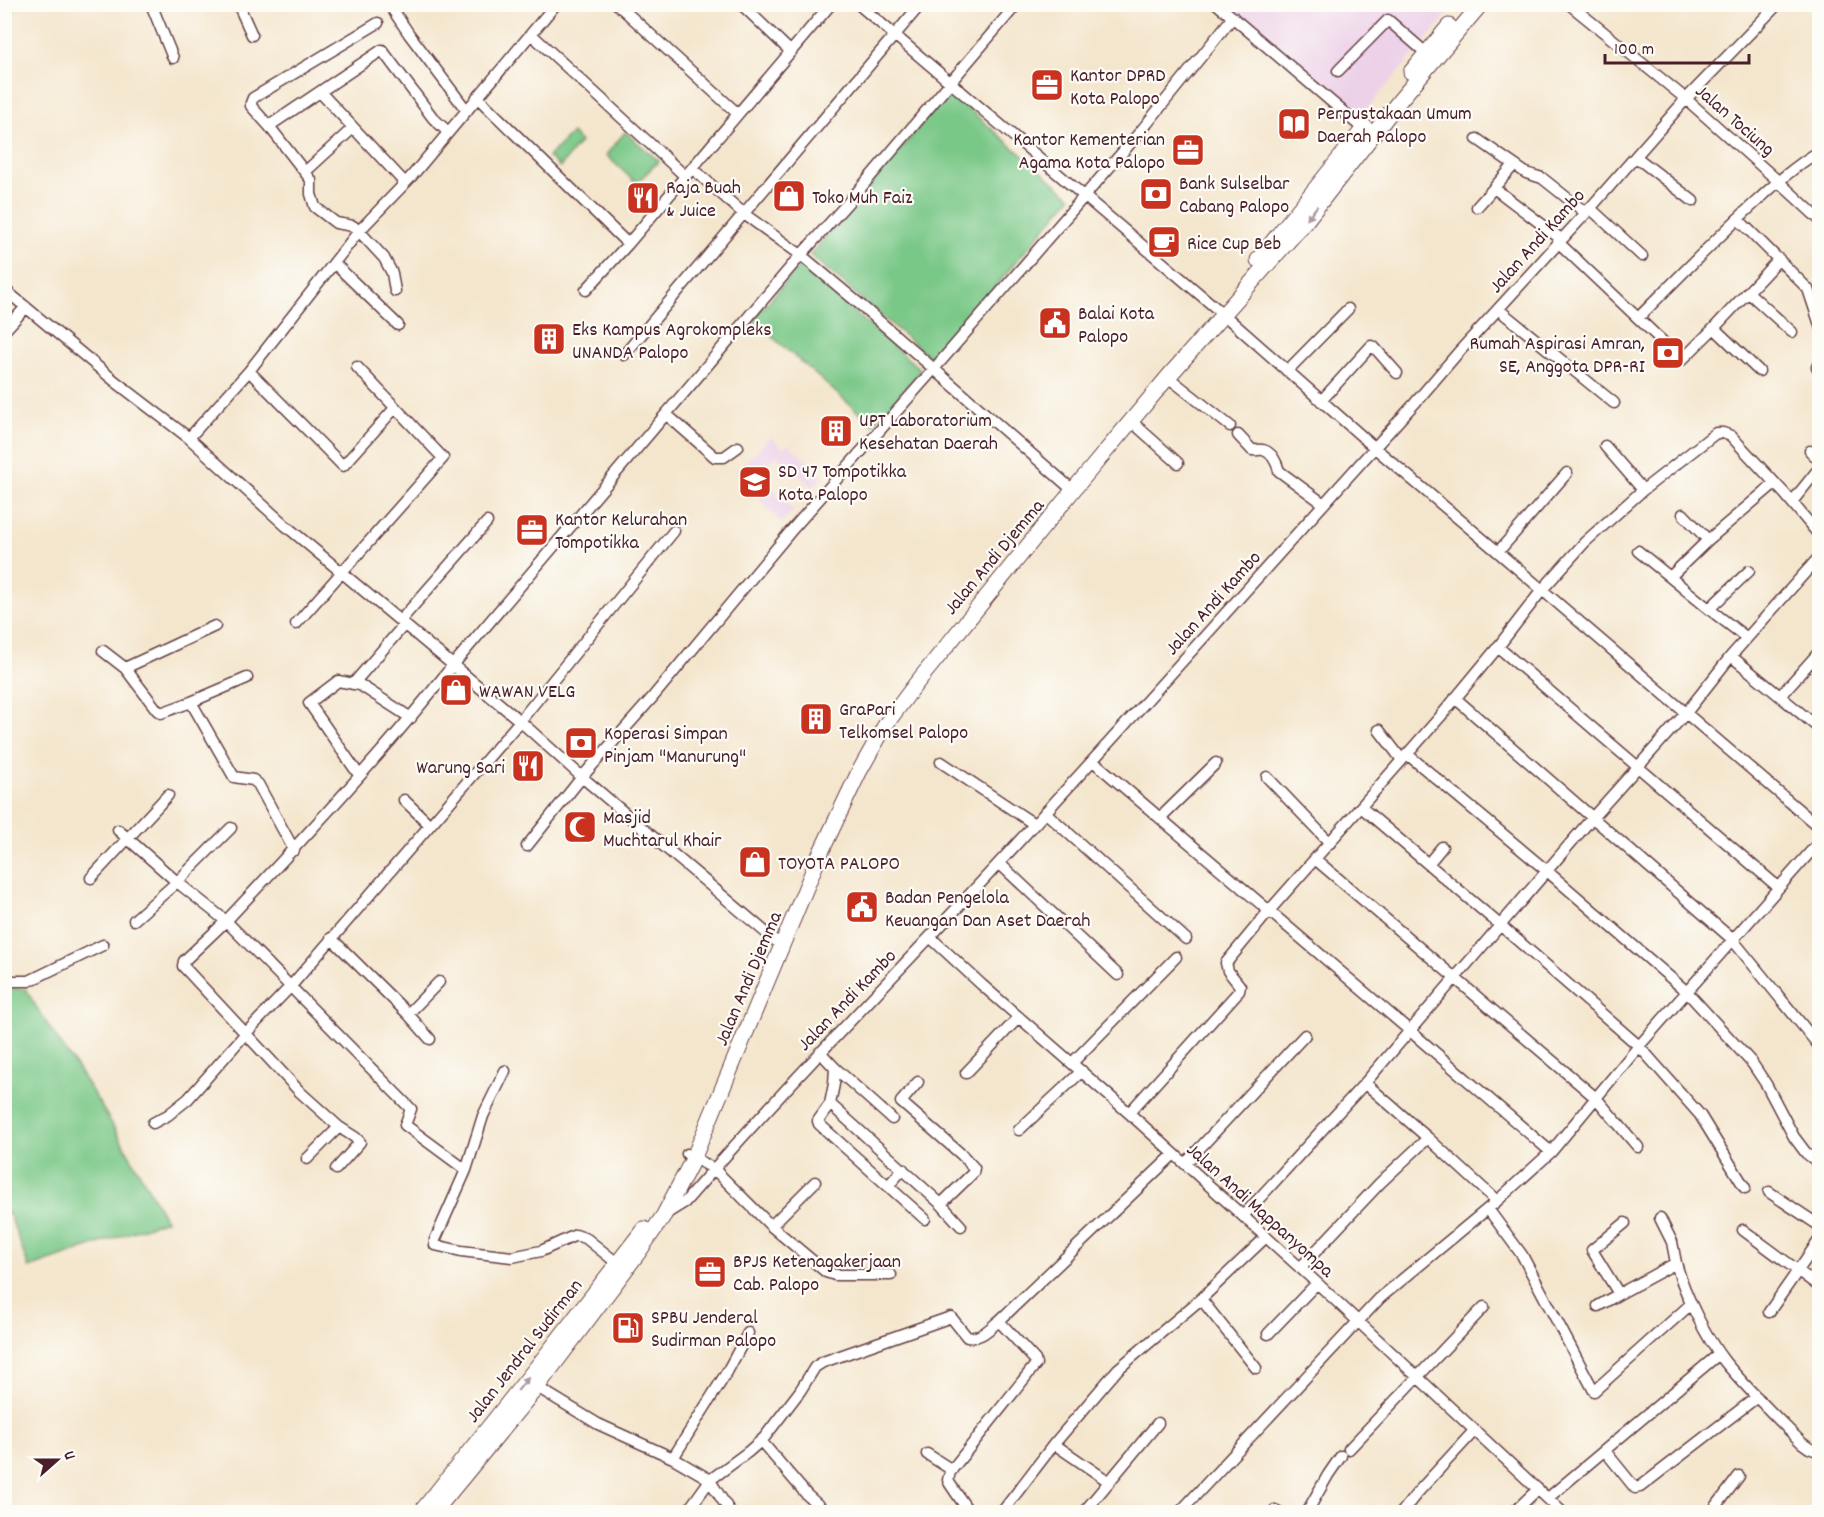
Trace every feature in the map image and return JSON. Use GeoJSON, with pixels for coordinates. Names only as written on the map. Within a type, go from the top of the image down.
{"type":"FeatureCollection","features":[{"type":"Feature","properties":{"kind":"highway","name":"Jalan Andi Djemma"},"geometry":{"type":"LineString","coordinates":[[660,1213],[691,1156],[779,944],[820,854],[859,772],[886,724],[1071,487],[1219,312],[1305,222],[1426,53],[1468,4]]}},
{"type":"Feature","properties":{"kind":"highway","name":"Jalan Andi Djemma"},"geometry":{"type":"LineString","coordinates":[[1368,132],[1481,4]]}},
{"type":"Feature","properties":{"kind":"highway","name":"Jalan Andi Djemma"},"geometry":{"type":"LineString","coordinates":[[1071,487],[1131,421],[1219,312]]}},
{"type":"Feature","properties":{"kind":"highway","name":"Jalan Jendral Sudirman"},"geometry":{"type":"LineString","coordinates":[[422,1512],[648,1224],[660,1213]]}},
{"type":"Feature","properties":{"kind":"highway","name":"Jalan Jendral Sudirman"},"geometry":{"type":"LineString","coordinates":[[434,1512],[537,1387],[638,1253],[660,1213]]}},
{"type":"Feature","properties":{"kind":"street"},"geometry":{"type":"LineString","coordinates":[[151,4],[174,58]]}},
{"type":"Feature","properties":{"kind":"street"},"geometry":{"type":"LineString","coordinates":[[238,4],[252,35]]}},
{"type":"Feature","properties":{"kind":"street"},"geometry":{"type":"LineString","coordinates":[[389,4],[466,111]]}},
{"type":"Feature","properties":{"kind":"street"},"geometry":{"type":"LineString","coordinates":[[189,438],[249,371],[359,231],[405,183],[556,4]]}},
{"type":"Feature","properties":{"kind":"street"},"geometry":{"type":"LineString","coordinates":[[617,4],[737,113]]}},
{"type":"Feature","properties":{"kind":"street"},"geometry":{"type":"LineString","coordinates":[[586,290],[628,244],[831,4]]}},
{"type":"Feature","properties":{"kind":"street"},"geometry":{"type":"LineString","coordinates":[[858,4],[1820,828]]}},
{"type":"Feature","properties":{"kind":"street"},"geometry":{"type":"LineString","coordinates":[[624,355],[921,4]]}},
{"type":"Feature","properties":{"kind":"street"},"geometry":{"type":"LineString","coordinates":[[336,1169],[360,1142],[339,1127],[300,1092],[183,966],[184,962],[323,818],[411,718],[453,665],[666,414],[1017,4]]}},
{"type":"Feature","properties":{"kind":"street"},"geometry":{"type":"LineString","coordinates":[[1217,4],[1368,132]]}},
{"type":"Feature","properties":{"kind":"street","name":"Jalan Tociung"},"geometry":{"type":"LineString","coordinates":[[1569,4],[1686,99],[1820,220]]}},
{"type":"Feature","properties":{"kind":"street","name":"Jalan Andi Kambo"},"geometry":{"type":"LineString","coordinates":[[660,1213],[685,1202],[820,1052],[999,863],[1375,448],[1686,99],[1778,4]]}},
{"type":"Feature","properties":{"kind":"street"},"geometry":{"type":"LineString","coordinates":[[744,5],[791,52]]}},
{"type":"Feature","properties":{"kind":"street"},"geometry":{"type":"LineString","coordinates":[[527,846],[582,777],[652,698],[790,532],[1141,131],[1233,17]]}},
{"type":"Feature","properties":{"kind":"street"},"geometry":{"type":"LineString","coordinates":[[1338,71],[1388,20],[1426,53]]}},
{"type":"Feature","properties":{"kind":"street"},"geometry":{"type":"LineString","coordinates":[[378,23],[254,98],[251,103],[313,183],[312,194],[315,207],[336,222],[353,226],[359,231],[384,258],[392,273],[395,291]]}},
{"type":"Feature","properties":{"kind":"street"},"geometry":{"type":"LineString","coordinates":[[531,34],[688,172],[801,255],[1071,487]]}},
{"type":"Feature","properties":{"kind":"street"},"geometry":{"type":"LineString","coordinates":[[269,126],[382,50],[433,118],[448,132]]}},
{"type":"Feature","properties":{"kind":"street"},"geometry":{"type":"LineString","coordinates":[[320,92],[405,183]]}},
{"type":"Feature","properties":{"kind":"street"},"geometry":{"type":"LineString","coordinates":[[477,96],[628,244]]}},
{"type":"Feature","properties":{"kind":"street"},"geometry":{"type":"LineString","coordinates":[[305,172],[353,128]]}},
{"type":"Feature","properties":{"kind":"street"},"geometry":{"type":"LineString","coordinates":[[1477,139],[1529,175],[1542,178],[1588,210],[1642,256]]}},
{"type":"Feature","properties":{"kind":"street"},"geometry":{"type":"LineString","coordinates":[[1638,318],[1778,181],[1807,158],[1820,151]]}},
{"type":"Feature","properties":{"kind":"street"},"geometry":{"type":"LineString","coordinates":[[1636,157],[1693,201]]}},
{"type":"Feature","properties":{"kind":"street"},"geometry":{"type":"LineString","coordinates":[[1477,207],[1514,165]]}},
{"type":"Feature","properties":{"kind":"street"},"geometry":{"type":"LineString","coordinates":[[1494,188],[1560,241],[1682,360],[1779,259]]}},
{"type":"Feature","properties":{"kind":"street"},"geometry":{"type":"LineString","coordinates":[[1738,219],[1808,289],[1820,325]]}},
{"type":"Feature","properties":{"kind":"street"},"geometry":{"type":"LineString","coordinates":[[334,264],[398,325]]}},
{"type":"Feature","properties":{"kind":"street"},"geometry":{"type":"LineString","coordinates":[[4,289],[116,382],[189,438],[286,526],[520,721],[582,777],[779,944]]}},
{"type":"Feature","properties":{"kind":"street"},"geometry":{"type":"LineString","coordinates":[[1748,292],[1792,332]]}},
{"type":"Feature","properties":{"kind":"street"},"geometry":{"type":"LineString","coordinates":[[4,331],[26,307]]}},
{"type":"Feature","properties":{"kind":"street"},"geometry":{"type":"LineString","coordinates":[[1287,371],[1348,309]]}},
{"type":"Feature","properties":{"kind":"street"},"geometry":{"type":"LineString","coordinates":[[1498,309],[1614,403]]}},
{"type":"Feature","properties":{"kind":"street"},"geometry":{"type":"LineString","coordinates":[[1714,328],[1759,371]]}},
{"type":"Feature","properties":{"kind":"street"},"geometry":{"type":"LineString","coordinates":[[1321,401],[1371,346],[1397,373]]}},
{"type":"Feature","properties":{"kind":"street"},"geometry":{"type":"LineString","coordinates":[[296,624],[443,459],[357,367]]}},
{"type":"Feature","properties":{"kind":"street"},"geometry":{"type":"LineString","coordinates":[[249,371],[343,466],[395,408]]}},
{"type":"Feature","properties":{"kind":"street"},"geometry":{"type":"LineString","coordinates":[[1168,377],[1230,426]]}},
{"type":"Feature","properties":{"kind":"street"},"geometry":{"type":"LineString","coordinates":[[666,414],[715,457],[724,458],[738,447]]}},
{"type":"Feature","properties":{"kind":"street"},"geometry":{"type":"LineString","coordinates":[[1131,421],[1178,463]]}},
{"type":"Feature","properties":{"kind":"street"},"geometry":{"type":"LineString","coordinates":[[1129,1113],[1239,991],[1240,986],[1228,972],[1226,963],[1455,698],[1542,590],[1593,534],[1643,490],[1719,432],[1731,436],[1820,536]]}},
{"type":"Feature","properties":{"kind":"street"},"geometry":{"type":"LineString","coordinates":[[1238,435],[1252,450],[1264,450],[1277,462],[1279,471],[1324,504]]}},
{"type":"Feature","properties":{"kind":"street"},"geometry":{"type":"LineString","coordinates":[[1605,446],[1643,490]]}},
{"type":"Feature","properties":{"kind":"street"},"geometry":{"type":"LineString","coordinates":[[1810,451],[1820,461]]}},
{"type":"Feature","properties":{"kind":"street"},"geometry":{"type":"LineString","coordinates":[[1792,502],[1820,467]]}},
{"type":"Feature","properties":{"kind":"street"},"geometry":{"type":"LineString","coordinates":[[1498,552],[1567,473]]}},
{"type":"Feature","properties":{"kind":"street"},"geometry":{"type":"LineString","coordinates":[[1670,577],[1708,540],[1775,483]]}},
{"type":"Feature","properties":{"kind":"street"},"geometry":{"type":"LineString","coordinates":[[1683,514],[1708,540]]}},
{"type":"Feature","properties":{"kind":"street"},"geometry":{"type":"LineString","coordinates":[[353,684],[487,522]]}},
{"type":"Feature","properties":{"kind":"street"},"geometry":{"type":"LineString","coordinates":[[153,1123],[168,1115],[188,1099],[291,986],[520,721],[674,531]]}},
{"type":"Feature","properties":{"kind":"street"},"geometry":{"type":"LineString","coordinates":[[1638,550],[1747,638]]}},
{"type":"Feature","properties":{"kind":"street"},"geometry":{"type":"LineString","coordinates":[[1243,1216],[1365,1083],[1638,765],[1686,713],[1731,656],[1820,556]]}},
{"type":"Feature","properties":{"kind":"street"},"geometry":{"type":"LineString","coordinates":[[1709,609],[1749,571]]}},
{"type":"Feature","properties":{"kind":"street"},"geometry":{"type":"LineString","coordinates":[[125,669],[214,626]]}},
{"type":"Feature","properties":{"kind":"street"},"geometry":{"type":"LineString","coordinates":[[1498,647],[1778,887]]}},
{"type":"Feature","properties":{"kind":"street"},"geometry":{"type":"LineString","coordinates":[[103,651],[125,669],[159,712],[191,702],[247,678]]}},
{"type":"Feature","properties":{"kind":"street"},"geometry":{"type":"LineString","coordinates":[[1780,696],[1820,651]]}},
{"type":"Feature","properties":{"kind":"street"},"geometry":{"type":"LineString","coordinates":[[1731,656],[1820,729]]}},
{"type":"Feature","properties":{"kind":"street"},"geometry":{"type":"LineString","coordinates":[[359,775],[309,704],[338,681],[360,685],[411,718]]}},
{"type":"Feature","properties":{"kind":"street"},"geometry":{"type":"LineString","coordinates":[[1455,698],[1732,939],[1820,1047]]}},
{"type":"Feature","properties":{"kind":"street"},"geometry":{"type":"LineString","coordinates":[[191,702],[234,777],[253,780],[258,784],[294,849]]}},
{"type":"Feature","properties":{"kind":"street"},"geometry":{"type":"LineString","coordinates":[[1378,730],[1404,757],[1547,871],[1687,992],[1752,1063],[1766,1084],[1794,1137],[1806,1153],[1820,1164]]}},
{"type":"Feature","properties":{"kind":"street"},"geometry":{"type":"LineString","coordinates":[[1093,761],[1551,1152]]}},
{"type":"Feature","properties":{"kind":"street"},"geometry":{"type":"LineString","coordinates":[[941,762],[1034,824]]}},
{"type":"Feature","properties":{"kind":"street"},"geometry":{"type":"LineString","coordinates":[[1160,818],[1216,763]]}},
{"type":"Feature","properties":{"kind":"street"},"geometry":{"type":"LineString","coordinates":[[1267,777],[1330,843]]}},
{"type":"Feature","properties":{"kind":"street"},"geometry":{"type":"LineString","coordinates":[[91,878],[168,795]]}},
{"type":"Feature","properties":{"kind":"street"},"geometry":{"type":"LineString","coordinates":[[404,800],[430,825]]}},
{"type":"Feature","properties":{"kind":"street"},"geometry":{"type":"LineString","coordinates":[[1360,807],[1640,1046],[1700,1115],[1745,1188]]}},
{"type":"Feature","properties":{"kind":"street"},"geometry":{"type":"LineString","coordinates":[[1046,812],[1186,939]]}},
{"type":"Feature","properties":{"kind":"street"},"geometry":{"type":"LineString","coordinates":[[134,920],[177,882],[231,828]]}},
{"type":"Feature","properties":{"kind":"street"},"geometry":{"type":"LineString","coordinates":[[118,830],[226,921],[411,1109],[405,1125],[466,1170]]}},
{"type":"Feature","properties":{"kind":"street"},"geometry":{"type":"LineString","coordinates":[[1180,1512],[1380,1298],[1488,1209],[1551,1152],[1732,939],[1820,841]]}},
{"type":"Feature","properties":{"kind":"street"},"geometry":{"type":"LineString","coordinates":[[1428,864],[1442,847]]}},
{"type":"Feature","properties":{"kind":"street"},"geometry":{"type":"LineString","coordinates":[[1315,859],[1596,1098],[1638,1147]]}},
{"type":"Feature","properties":{"kind":"street"},"geometry":{"type":"LineString","coordinates":[[999,863],[1118,975]]}},
{"type":"Feature","properties":{"kind":"street","name":"Jalan Andi Mappanyompa"},"geometry":{"type":"LineString","coordinates":[[930,937],[1317,1283],[1562,1512]]}},
{"type":"Feature","properties":{"kind":"street"},"geometry":{"type":"LineString","coordinates":[[332,938],[430,1039]]}},
{"type":"Feature","properties":{"kind":"street"},"geometry":{"type":"LineString","coordinates":[[4,981],[29,981],[103,945]]}},
{"type":"Feature","properties":{"kind":"street"},"geometry":{"type":"LineString","coordinates":[[1072,1063],[1176,957]]}},
{"type":"Feature","properties":{"kind":"street"},"geometry":{"type":"LineString","coordinates":[[408,1014],[439,982]]}},
{"type":"Feature","properties":{"kind":"street"},"geometry":{"type":"LineString","coordinates":[[966,1073],[1019,1017]]}},
{"type":"Feature","properties":{"kind":"street"},"geometry":{"type":"LineString","coordinates":[[1185,1164],[1305,1035]]}},
{"type":"Feature","properties":{"kind":"street"},"geometry":{"type":"LineString","coordinates":[[820,1052],[892,1119]]}},
{"type":"Feature","properties":{"kind":"street"},"geometry":{"type":"LineString","coordinates":[[835,1068],[830,1104],[818,1120],[819,1124],[925,1219]]}},
{"type":"Feature","properties":{"kind":"street"},"geometry":{"type":"LineString","coordinates":[[506,1071],[483,1116],[466,1170],[434,1244],[493,1256],[512,1257],[541,1251],[576,1235],[587,1239],[617,1263]]}},
{"type":"Feature","properties":{"kind":"street"},"geometry":{"type":"LineString","coordinates":[[1019,1130],[1082,1071]]}},
{"type":"Feature","properties":{"kind":"street"},"geometry":{"type":"LineString","coordinates":[[918,1082],[901,1102],[974,1168],[973,1173],[941,1204]]}},
{"type":"Feature","properties":{"kind":"street"},"geometry":{"type":"LineString","coordinates":[[1365,1083],[1497,1201]]}},
{"type":"Feature","properties":{"kind":"street"},"geometry":{"type":"LineString","coordinates":[[830,1104],[941,1204],[961,1226]]}},
{"type":"Feature","properties":{"kind":"street"},"geometry":{"type":"LineString","coordinates":[[307,1159],[339,1127]]}},
{"type":"Feature","properties":{"kind":"street"},"geometry":{"type":"LineString","coordinates":[[1300,1268],[1380,1183],[1428,1138]]}},
{"type":"Feature","properties":{"kind":"street"},"geometry":{"type":"LineString","coordinates":[[687,1512],[710,1480],[760,1441],[819,1364],[951,1317],[967,1337],[971,1339],[982,1334],[999,1321],[1174,1154]]}},
{"type":"Feature","properties":{"kind":"street"},"geometry":{"type":"LineString","coordinates":[[691,1156],[714,1169],[771,1226],[826,1272],[835,1275],[891,1275]]}},
{"type":"Feature","properties":{"kind":"street"},"geometry":{"type":"LineString","coordinates":[[888,1186],[903,1169]]}},
{"type":"Feature","properties":{"kind":"street"},"geometry":{"type":"LineString","coordinates":[[771,1226],[815,1182]]}},
{"type":"Feature","properties":{"kind":"street"},"geometry":{"type":"LineString","coordinates":[[1769,1192],[1820,1226]]}},
{"type":"Feature","properties":{"kind":"street"},"geometry":{"type":"LineString","coordinates":[[1488,1209],[1522,1255],[1594,1391],[1691,1304]]}},
{"type":"Feature","properties":{"kind":"street"},"geometry":{"type":"LineString","coordinates":[[1660,1218],[1672,1242],[1676,1263],[1691,1304],[1719,1354],[1757,1397],[1806,1446],[1820,1452]]}},
{"type":"Feature","properties":{"kind":"street"},"geometry":{"type":"LineString","coordinates":[[1619,1294],[1592,1250],[1625,1223]]}},
{"type":"Feature","properties":{"kind":"street"},"geometry":{"type":"LineString","coordinates":[[1743,1230],[1820,1287]]}},
{"type":"Feature","properties":{"kind":"street"},"geometry":{"type":"LineString","coordinates":[[1002,1512],[1054,1444],[1118,1369],[1201,1299],[1266,1238]]}},
{"type":"Feature","properties":{"kind":"street"},"geometry":{"type":"LineString","coordinates":[[1769,1312],[1820,1239]]}},
{"type":"Feature","properties":{"kind":"street"},"geometry":{"type":"LineString","coordinates":[[1598,1306],[1676,1263]]}},
{"type":"Feature","properties":{"kind":"street"},"geometry":{"type":"LineString","coordinates":[[1268,1334],[1317,1283]]}},
{"type":"Feature","properties":{"kind":"street"},"geometry":{"type":"LineString","coordinates":[[1201,1299],[1256,1368]]}},
{"type":"Feature","properties":{"kind":"street"},"geometry":{"type":"LineString","coordinates":[[1308,1512],[1328,1475],[1345,1453],[1484,1307]]}},
{"type":"Feature","properties":{"kind":"street"},"geometry":{"type":"LineString","coordinates":[[969,1512],[948,1482],[951,1470],[1036,1365],[1035,1360],[999,1321]]}},
{"type":"Feature","properties":{"kind":"street"},"geometry":{"type":"LineString","coordinates":[[673,1458],[727,1372],[748,1333]]}},
{"type":"Feature","properties":{"kind":"street"},"geometry":{"type":"LineString","coordinates":[[1548,1498],[1719,1354]]}},
{"type":"Feature","properties":{"kind":"street"},"geometry":{"type":"LineString","coordinates":[[537,1387],[598,1424],[673,1458],[710,1480],[730,1512]]}},
{"type":"Feature","properties":{"kind":"street"},"geometry":{"type":"LineString","coordinates":[[1605,1451],[1635,1488],[1640,1487],[1757,1397]]}},
{"type":"Feature","properties":{"kind":"street"},"geometry":{"type":"LineString","coordinates":[[1084,1512],[1158,1423]]}},
{"type":"Feature","properties":{"kind":"street"},"geometry":{"type":"LineString","coordinates":[[1402,1512],[1474,1431]]}},
{"type":"Feature","properties":{"kind":"street"},"geometry":{"type":"LineString","coordinates":[[760,1441],[807,1495],[826,1512]]}},
{"type":"Feature","properties":{"kind":"street"},"geometry":{"type":"LineString","coordinates":[[1054,1444],[1108,1481]]}},
{"type":"Feature","properties":{"kind":"street"},"geometry":{"type":"LineString","coordinates":[[927,1454],[951,1470]]}},
{"type":"Feature","properties":{"kind":"street"},"geometry":{"type":"LineString","coordinates":[[1712,1512],[1739,1476]]}},
{"type":"Feature","properties":{"kind":"street"},"geometry":{"type":"LineString","coordinates":[[1514,1512],[1538,1489]]}},
{"type":"Feature","properties":{"kind":"shaded area"},"geometry":{"type":"Polygon","coordinates":[[[1222,5],[1456,5],[1360,117],[1222,5]]]}},
{"type":"Feature","properties":{"kind":"shaded area","name":"SD 47 Tompotikka Kota Palopo"},"geometry":{"type":"Polygon","coordinates":[[[771,437],[783,448],[789,444],[824,477],[813,487],[776,456],[758,473],[794,510],[781,523],[736,471],[771,437]]]}},
{"type":"Feature","properties":{"kind":"green space"},"geometry":{"type":"Polygon","coordinates":[[[949,92],[1071,197],[933,360],[810,255],[949,92]]]}},
{"type":"Feature","properties":{"kind":"green space"},"geometry":{"type":"Polygon","coordinates":[[[625,132],[659,161],[636,183],[606,155],[625,132]]]}},
{"type":"Feature","properties":{"kind":"green space"},"geometry":{"type":"Polygon","coordinates":[[[572,133],[580,142],[560,167],[548,157],[572,133]]]}},
{"type":"Feature","properties":{"kind":"green space"},"geometry":{"type":"Polygon","coordinates":[[[800,265],[921,370],[873,425],[753,320],[800,265]]]}},
{"type":"Feature","properties":{"kind":"green space"},"geometry":{"type":"Polygon","coordinates":[[[5,988],[26,989],[106,1113],[166,1220],[29,1268],[9,1213],[5,1215],[5,988]]]}},
{"type":"Feature","properties":{"kind":"place","name":"Kantor DPRD Kota Palopo"},"geometry":{"type":"Point","coordinates":[1047,85]}},
{"type":"Feature","properties":{"kind":"place","name":"Perpustakaan Umum Daerah Palopo"},"geometry":{"type":"Point","coordinates":[1294,124]}},
{"type":"Feature","properties":{"kind":"place","name":"Kantor Kementerian Agama Kota Palopo"},"geometry":{"type":"Point","coordinates":[1188,150]}},
{"type":"Feature","properties":{"kind":"place","name":"Bank Sulselbar Cabang Palopo"},"geometry":{"type":"Point","coordinates":[1156,194]}},
{"type":"Feature","properties":{"kind":"place","name":"Toko Muh Faiz"},"geometry":{"type":"Point","coordinates":[789,196]}},
{"type":"Feature","properties":{"kind":"place","name":"Raja Buah & Juice"},"geometry":{"type":"Point","coordinates":[643,198]}},
{"type":"Feature","properties":{"kind":"place","name":"Rice Cup Beb"},"geometry":{"type":"Point","coordinates":[1164,242]}},
{"type":"Feature","properties":{"kind":"place","name":"Balai Kota Palopo"},"geometry":{"type":"Point","coordinates":[1055,323]}},
{"type":"Feature","properties":{"kind":"place","name":"Eks Kampus Agrokompleks UNANDA Palopo"},"geometry":{"type":"Point","coordinates":[549,339]}},
{"type":"Feature","properties":{"kind":"place","name":"Rumah Aspirasi Amran, SE, Anggota DPR-RI"},"geometry":{"type":"Point","coordinates":[1668,353]}},
{"type":"Feature","properties":{"kind":"place","name":"UPT Laboratorium Kesehatan Daerah"},"geometry":{"type":"Point","coordinates":[836,431]}},
{"type":"Feature","properties":{"kind":"place","name":"SD 47 Tompotikka Kota Palopo"},"geometry":{"type":"Point","coordinates":[755,482]}},
{"type":"Feature","properties":{"kind":"place","name":"Kantor Kelurahan Tompotikka"},"geometry":{"type":"Point","coordinates":[532,530]}},
{"type":"Feature","properties":{"kind":"place","name":"WAWAN VELG"},"geometry":{"type":"Point","coordinates":[456,690]}},
{"type":"Feature","properties":{"kind":"place","name":"GraPari Telkomsel Palopo"},"geometry":{"type":"Point","coordinates":[816,719]}},
{"type":"Feature","properties":{"kind":"place","name":"Koperasi Simpan Pinjam \"Manurung\""},"geometry":{"type":"Point","coordinates":[581,743]}},
{"type":"Feature","properties":{"kind":"place","name":"Warung Sari"},"geometry":{"type":"Point","coordinates":[528,766]}},
{"type":"Feature","properties":{"kind":"place","name":"Masjid Muchtarul Khair"},"geometry":{"type":"Point","coordinates":[580,827]}},
{"type":"Feature","properties":{"kind":"place","name":"TOYOTA PALOPO"},"geometry":{"type":"Point","coordinates":[755,862]}},
{"type":"Feature","properties":{"kind":"place","name":"Badan Pengelola Keuangan Dan Aset Daerah"},"geometry":{"type":"Point","coordinates":[862,907]}},
{"type":"Feature","properties":{"kind":"place","name":"BPJS Ketenagakerjaan Cab. Palopo"},"geometry":{"type":"Point","coordinates":[710,1272]}},
{"type":"Feature","properties":{"kind":"place","name":"SPBU Jenderal Sudirman Palopo"},"geometry":{"type":"Point","coordinates":[628,1328]}}]}
